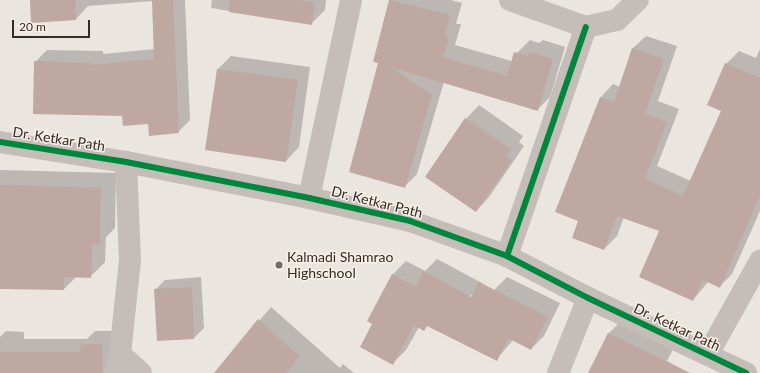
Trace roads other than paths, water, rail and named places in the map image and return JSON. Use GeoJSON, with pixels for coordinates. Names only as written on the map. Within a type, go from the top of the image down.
{"type":"FeatureCollection","features":[{"type":"Feature","properties":{"kind":"street"},"geometry":{"type":"LineString","coordinates":[[309,198],[351,0]]}},
{"type":"Feature","properties":{"kind":"street"},"geometry":{"type":"LineString","coordinates":[[510,0],[586,27],[617,20],[638,0]]}},
{"type":"Feature","properties":{"kind":"street"},"geometry":{"type":"LineString","coordinates":[[507,256],[586,27]]}},
{"type":"Feature","properties":{"kind":"street","name":"Dr. Ketkar Path"},"geometry":{"type":"LineString","coordinates":[[0,142],[126,162],[309,198],[410,221],[507,256],[588,298],[746,373]]}},
{"type":"Feature","properties":{"kind":"street"},"geometry":{"type":"LineString","coordinates":[[126,162],[130,261],[117,363],[141,373]]}},
{"type":"Feature","properties":{"kind":"street"},"geometry":{"type":"LineString","coordinates":[[708,354],[760,261]]}},
{"type":"Feature","properties":{"kind":"street"},"geometry":{"type":"LineString","coordinates":[[558,373],[588,298]]}},
{"type":"Feature","properties":{"kind":"place","name":"Kalmadi Shamrao Highschool"},"geometry":{"type":"Point","coordinates":[279,265]}}]}
